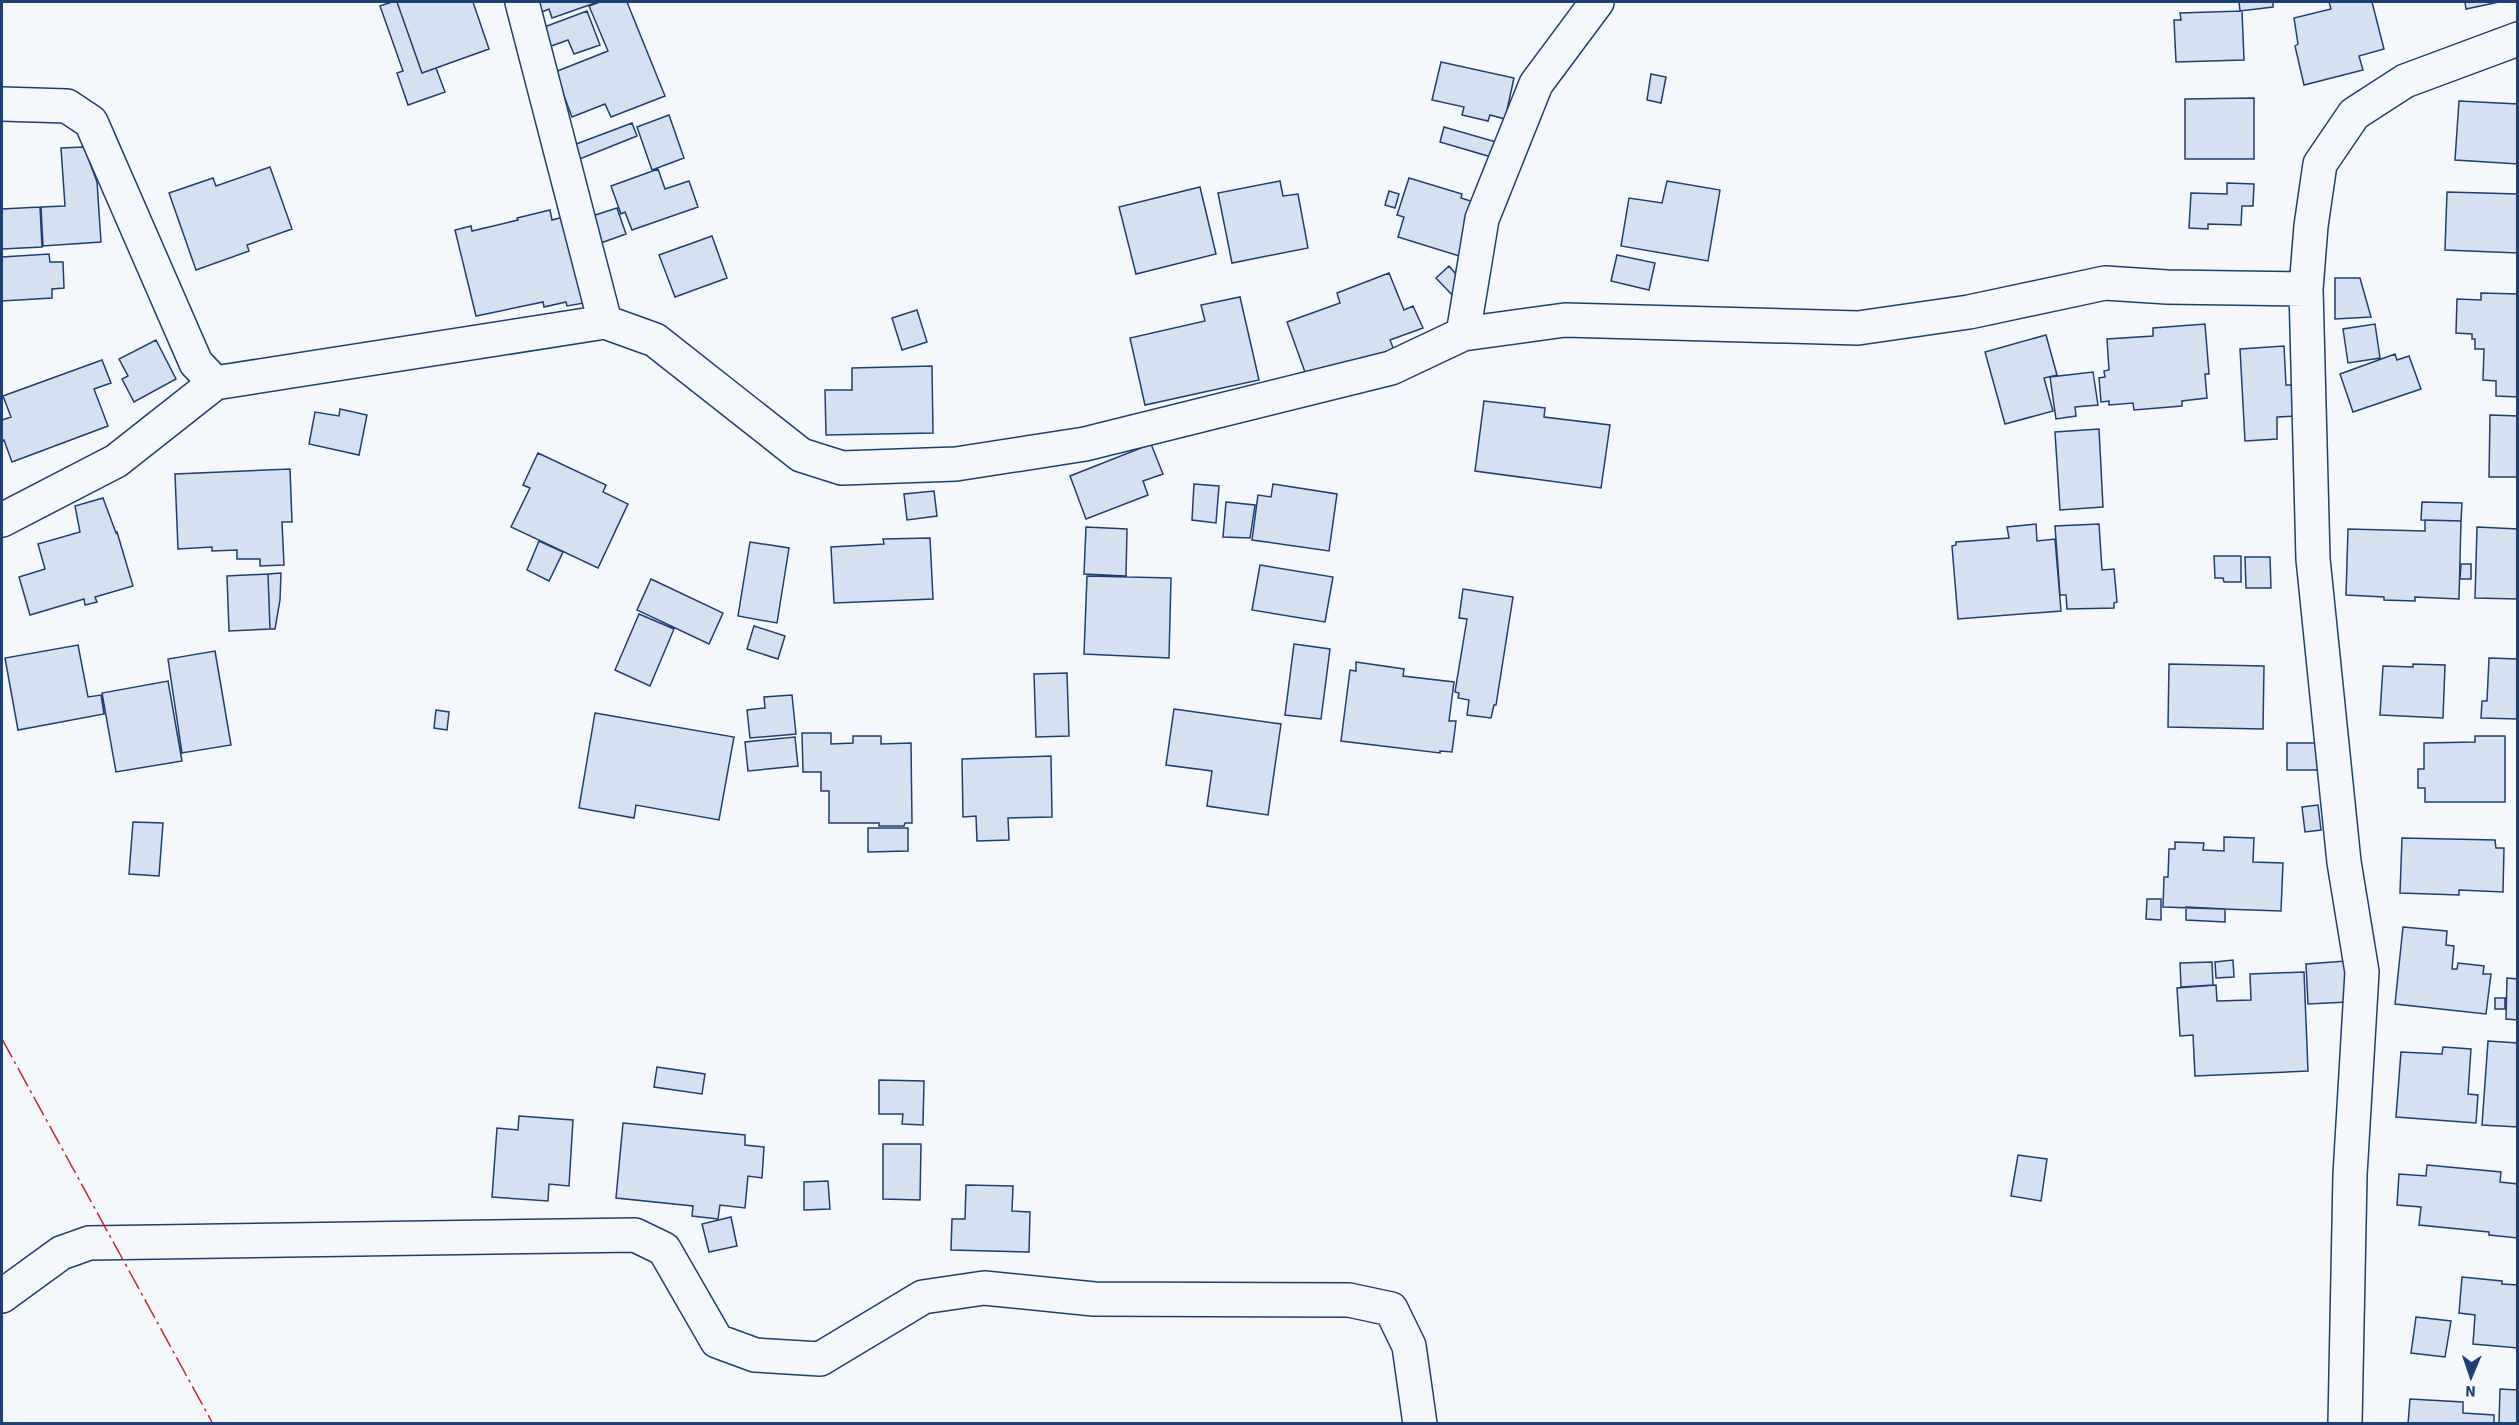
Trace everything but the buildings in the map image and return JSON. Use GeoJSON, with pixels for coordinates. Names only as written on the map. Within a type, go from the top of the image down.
{"type":"FeatureCollection","features":[{"type":"Feature","properties":{"kind":"street"},"geometry":{"type":"LineString","coordinates":[[522,2],[604,322]]}},
{"type":"Feature","properties":{"kind":"street"},"geometry":{"type":"LineString","coordinates":[[1463,334],[1482,219],[1536,84],[1597,2]]}},
{"type":"Feature","properties":{"kind":"street"},"geometry":{"type":"LineString","coordinates":[[2345,1424],[2350,1176],[2362,972],[2344,862],[2313,559],[2306,289],[2311,226],[2320,164],[2354,114],[2405,81],[2517,39]]}},
{"type":"Feature","properties":{"kind":"street"},"geometry":{"type":"LineString","coordinates":[[2,104],[67,106],[91,122],[196,363],[215,383]]}},
{"type":"Feature","properties":{"kind":"street"},"geometry":{"type":"LineString","coordinates":[[2,520],[116,461],[215,383],[604,322],[656,340],[801,455],[842,468],[956,464],[1085,444],[1391,368],[1463,334],[1565,320],[1858,328],[1969,312],[2105,283],[2167,287],[2306,289]]}},
{"type":"Feature","properties":{"kind":"street"},"geometry":{"type":"LineString","coordinates":[[2,1296],[61,1253],[88,1243],[635,1235],[664,1249],[717,1341],[755,1355],[820,1359],[923,1296],[984,1288],[1094,1299],[1349,1300],[1391,1309],[1409,1346],[1420,1424]]}},
{"type":"Feature","properties":{"kind":"power"},"geometry":{"type":"LineString","coordinates":[[2,1039],[213,1424]]}}]}
